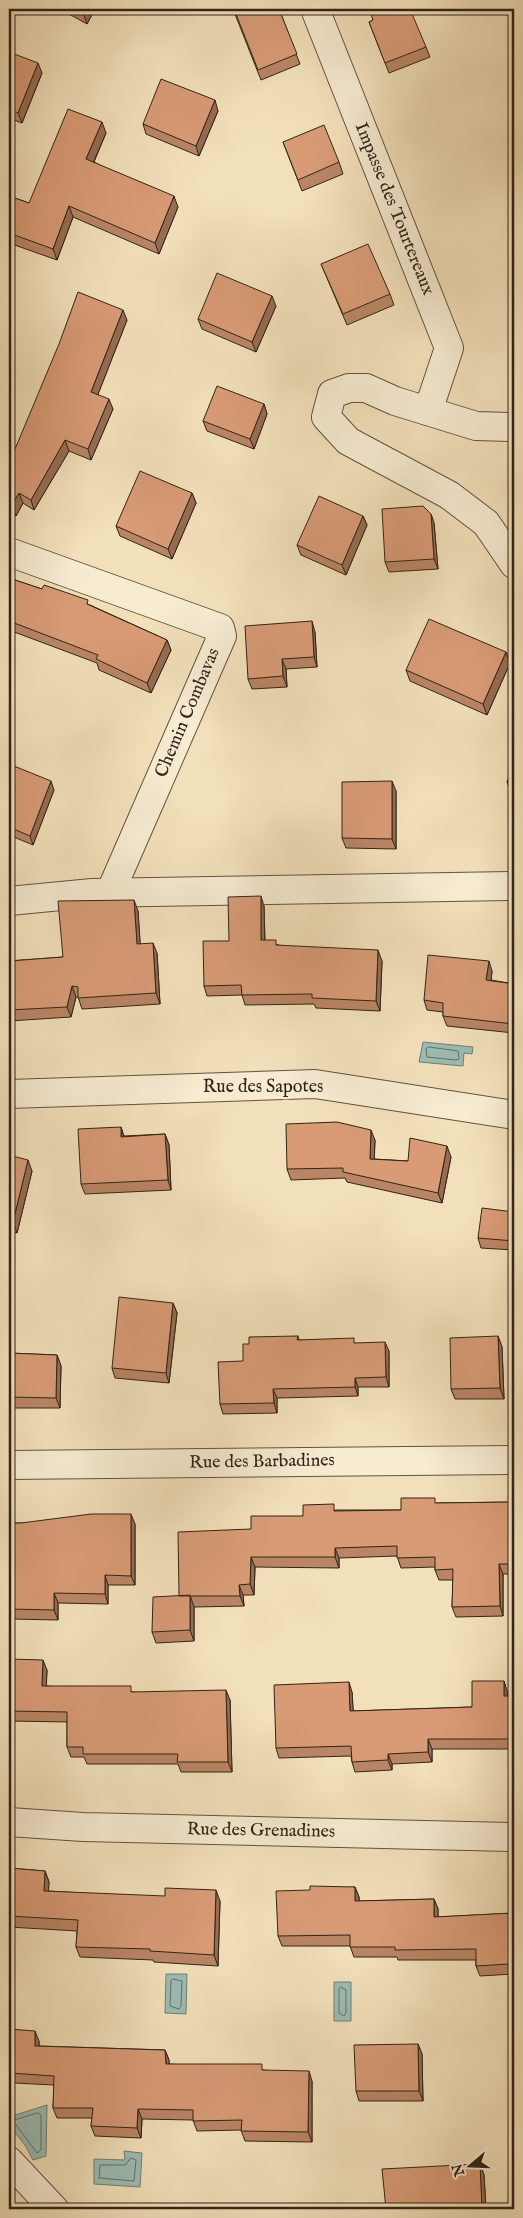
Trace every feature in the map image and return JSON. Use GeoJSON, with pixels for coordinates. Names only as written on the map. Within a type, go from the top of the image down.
{"type":"FeatureCollection","features":[{"type":"Feature","properties":{"kind":"street","name":"Impasse des Tourtereaux"},"geometry":{"type":"LineString","coordinates":[[314,9],[449,348],[428,411]]}},
{"type":"Feature","properties":{"kind":"street"},"geometry":{"type":"LineString","coordinates":[[514,427],[476,426],[395,401],[366,388],[349,388],[332,394],[326,417],[348,441],[448,495],[486,523],[514,564]]}},
{"type":"Feature","properties":{"kind":"street","name":"Chemin Combavas"},"geometry":{"type":"LineString","coordinates":[[9,552],[220,628],[222,636],[110,893]]}},
{"type":"Feature","properties":{"kind":"street"},"geometry":{"type":"LineString","coordinates":[[9,901],[110,893],[514,886]]}},
{"type":"Feature","properties":{"kind":"street","name":"Rue des Sapotes"},"geometry":{"type":"LineString","coordinates":[[9,1094],[314,1084],[514,1116]]}},
{"type":"Feature","properties":{"kind":"street","name":"Rue des Barbadines"},"geometry":{"type":"LineString","coordinates":[[9,1465],[514,1460]]}},
{"type":"Feature","properties":{"kind":"street","name":"Rue des Grenadines"},"geometry":{"type":"LineString","coordinates":[[9,1822],[83,1827],[514,1837]]}},
{"type":"Feature","properties":{"kind":"street"},"geometry":{"type":"LineString","coordinates":[[9,2161],[54,2209]]}},
{"type":"Feature","properties":{"kind":"water"},"geometry":{"type":"Polygon","coordinates":[[[423,1042],[473,1047],[472,1054],[464,1053],[463,1066],[419,1062],[423,1042]]]}},
{"type":"Feature","properties":{"kind":"water"},"geometry":{"type":"Polygon","coordinates":[[[166,1974],[187,1974],[186,2014],[165,2013],[166,1974]]]}},
{"type":"Feature","properties":{"kind":"water"},"geometry":{"type":"Polygon","coordinates":[[[334,1982],[351,1982],[351,2021],[334,2021],[334,1982]]]}},
{"type":"Feature","properties":{"kind":"water"},"geometry":{"type":"Polygon","coordinates":[[[47,2105],[46,2156],[33,2160],[25,2145],[9,2125],[9,2117],[47,2105]]]}},
{"type":"Feature","properties":{"kind":"water"},"geometry":{"type":"Polygon","coordinates":[[[124,2151],[142,2153],[140,2187],[94,2184],[94,2159],[125,2160],[124,2151]]]}},
{"type":"Feature","properties":{"kind":"building"},"geometry":{"type":"Polygon","coordinates":[[[75,9],[85,9],[83,13],[75,9]]]}},
{"type":"Feature","properties":{"kind":"building"},"geometry":{"type":"Polygon","coordinates":[[[234,9],[279,9],[297,54],[258,70],[234,9]]]}},
{"type":"Feature","properties":{"kind":"building"},"geometry":{"type":"Polygon","coordinates":[[[369,9],[410,9],[426,47],[385,63],[369,22],[373,20],[369,9]]]}},
{"type":"Feature","properties":{"kind":"building"},"geometry":{"type":"Polygon","coordinates":[[[9,52],[38,63],[18,113],[9,109],[9,52]]]}},
{"type":"Feature","properties":{"kind":"building"},"geometry":{"type":"Polygon","coordinates":[[[161,79],[215,100],[196,146],[143,124],[161,79]]]}},
{"type":"Feature","properties":{"kind":"building"},"geometry":{"type":"Polygon","coordinates":[[[68,109],[102,122],[86,159],[174,196],[155,243],[69,206],[53,249],[9,233],[9,196],[29,203],[68,109]]]}},
{"type":"Feature","properties":{"kind":"building"},"geometry":{"type":"Polygon","coordinates":[[[324,125],[339,162],[298,180],[283,142],[324,125]]]}},
{"type":"Feature","properties":{"kind":"building"},"geometry":{"type":"Polygon","coordinates":[[[368,244],[390,294],[343,314],[321,264],[368,244]]]}},
{"type":"Feature","properties":{"kind":"building"},"geometry":{"type":"Polygon","coordinates":[[[217,273],[272,296],[252,342],[198,319],[217,273]]]}},
{"type":"Feature","properties":{"kind":"building"},"geometry":{"type":"Polygon","coordinates":[[[78,292],[123,310],[91,392],[109,399],[88,449],[65,440],[31,500],[19,493],[12,505],[9,503],[9,446],[15,449],[59,344],[78,292]]]}},
{"type":"Feature","properties":{"kind":"building"},"geometry":{"type":"Polygon","coordinates":[[[217,386],[264,404],[250,439],[203,421],[217,386]]]}},
{"type":"Feature","properties":{"kind":"building"},"geometry":{"type":"Polygon","coordinates":[[[140,471],[192,493],[168,549],[116,526],[140,471]]]}},
{"type":"Feature","properties":{"kind":"building"},"geometry":{"type":"Polygon","coordinates":[[[319,496],[363,516],[342,565],[297,545],[319,496]]]}},
{"type":"Feature","properties":{"kind":"building"},"geometry":{"type":"Polygon","coordinates":[[[423,506],[431,514],[434,559],[385,562],[382,509],[423,506]]]}},
{"type":"Feature","properties":{"kind":"building"},"geometry":{"type":"Polygon","coordinates":[[[9,578],[42,589],[44,585],[88,600],[87,604],[167,640],[147,683],[96,659],[98,655],[9,621],[9,578]]]}},
{"type":"Feature","properties":{"kind":"building"},"geometry":{"type":"Polygon","coordinates":[[[429,619],[506,652],[483,704],[406,670],[429,619]]]}},
{"type":"Feature","properties":{"kind":"building"},"geometry":{"type":"Polygon","coordinates":[[[312,621],[314,657],[282,659],[283,676],[248,679],[245,626],[312,621]]]}},
{"type":"Feature","properties":{"kind":"building"},"geometry":{"type":"Polygon","coordinates":[[[9,764],[51,781],[30,836],[9,827],[9,764]]]}},
{"type":"Feature","properties":{"kind":"building"},"geometry":{"type":"Polygon","coordinates":[[[514,765],[514,785],[507,782],[514,765]]]}},
{"type":"Feature","properties":{"kind":"building"},"geometry":{"type":"Polygon","coordinates":[[[392,781],[392,839],[342,838],[342,782],[392,781]]]}},
{"type":"Feature","properties":{"kind":"building"},"geometry":{"type":"Polygon","coordinates":[[[261,896],[261,940],[276,940],[276,945],[378,950],[376,1001],[312,998],[312,994],[242,995],[241,985],[204,986],[203,941],[229,941],[228,897],[261,896]]]}},
{"type":"Feature","properties":{"kind":"building"},"geometry":{"type":"Polygon","coordinates":[[[134,900],[137,944],[153,943],[156,993],[78,998],[78,987],[72,986],[67,1007],[9,1010],[9,961],[63,957],[58,901],[134,900]]]}},
{"type":"Feature","properties":{"kind":"building"},"geometry":{"type":"Polygon","coordinates":[[[428,955],[489,961],[486,980],[514,984],[514,1024],[443,1016],[443,1003],[424,1000],[428,955]]]}},
{"type":"Feature","properties":{"kind":"building"},"geometry":{"type":"Polygon","coordinates":[[[337,1122],[371,1130],[370,1159],[408,1161],[410,1138],[447,1146],[438,1193],[343,1172],[343,1168],[287,1169],[286,1124],[337,1122]]]}},
{"type":"Feature","properties":{"kind":"building"},"geometry":{"type":"Polygon","coordinates":[[[121,1127],[121,1137],[165,1134],[168,1180],[81,1184],[78,1129],[121,1127]]]}},
{"type":"Feature","properties":{"kind":"building"},"geometry":{"type":"Polygon","coordinates":[[[9,1155],[28,1160],[13,1222],[9,1221],[9,1155]]]}},
{"type":"Feature","properties":{"kind":"building"},"geometry":{"type":"Polygon","coordinates":[[[482,1208],[514,1212],[514,1241],[478,1238],[482,1208]]]}},
{"type":"Feature","properties":{"kind":"building"},"geometry":{"type":"Polygon","coordinates":[[[119,1297],[173,1303],[166,1373],[112,1368],[119,1297]]]}},
{"type":"Feature","properties":{"kind":"building"},"geometry":{"type":"Polygon","coordinates":[[[298,1336],[297,1340],[354,1338],[354,1343],[385,1342],[386,1377],[355,1378],[355,1387],[273,1389],[274,1403],[220,1404],[218,1362],[243,1361],[243,1344],[249,1344],[249,1337],[298,1336]]]}},
{"type":"Feature","properties":{"kind":"building"},"geometry":{"type":"Polygon","coordinates":[[[498,1336],[500,1388],[451,1389],[450,1338],[498,1336]]]}},
{"type":"Feature","properties":{"kind":"building"},"geometry":{"type":"Polygon","coordinates":[[[9,1353],[57,1355],[56,1398],[9,1397],[9,1353]]]}},
{"type":"Feature","properties":{"kind":"building"},"geometry":{"type":"Polygon","coordinates":[[[401,1498],[435,1498],[435,1503],[514,1502],[514,1564],[499,1564],[500,1606],[452,1607],[453,1569],[435,1570],[435,1557],[397,1558],[397,1546],[335,1548],[335,1557],[251,1557],[250,1584],[239,1585],[240,1596],[179,1596],[178,1532],[251,1529],[251,1516],[303,1516],[303,1505],[334,1504],[334,1511],[401,1510],[401,1498]]]}},
{"type":"Feature","properties":{"kind":"building"},"geometry":{"type":"Polygon","coordinates":[[[91,1514],[131,1514],[131,1576],[105,1575],[105,1594],[54,1593],[54,1610],[9,1609],[9,1523],[91,1514]]]}},
{"type":"Feature","properties":{"kind":"building"},"geometry":{"type":"Polygon","coordinates":[[[190,1595],[190,1630],[152,1632],[153,1597],[190,1595]]]}},
{"type":"Feature","properties":{"kind":"building"},"geometry":{"type":"Polygon","coordinates":[[[9,1659],[43,1660],[42,1686],[131,1686],[131,1692],[226,1690],[228,1762],[177,1762],[178,1754],[83,1754],[83,1747],[67,1747],[67,1712],[9,1711],[9,1659]]]}},
{"type":"Feature","properties":{"kind":"building"},"geometry":{"type":"Polygon","coordinates":[[[472,1681],[504,1681],[504,1696],[514,1696],[514,1739],[428,1739],[428,1752],[388,1754],[388,1760],[352,1762],[351,1746],[276,1748],[274,1685],[349,1682],[350,1711],[472,1707],[472,1681]]]}},
{"type":"Feature","properties":{"kind":"building"},"geometry":{"type":"Polygon","coordinates":[[[9,1868],[45,1871],[44,1891],[165,1896],[165,1888],[216,1890],[214,1955],[150,1951],[150,1949],[76,1947],[78,1920],[9,1916],[9,1868]]]}},
{"type":"Feature","properties":{"kind":"building"},"geometry":{"type":"Polygon","coordinates":[[[310,1886],[355,1887],[355,1901],[434,1899],[434,1917],[514,1913],[514,1946],[509,1946],[509,1964],[476,1966],[476,1949],[395,1950],[395,1947],[350,1947],[350,1935],[278,1936],[276,1891],[310,1890],[310,1886]]]}},
{"type":"Feature","properties":{"kind":"building"},"geometry":{"type":"Polygon","coordinates":[[[9,2029],[35,2031],[35,2046],[165,2050],[166,2064],[262,2064],[262,2070],[309,2071],[308,2132],[241,2131],[242,2120],[193,2121],[193,2110],[138,2109],[137,2128],[91,2126],[93,2108],[53,2108],[54,2076],[9,2074],[9,2029]]]}},
{"type":"Feature","properties":{"kind":"building"},"geometry":{"type":"Polygon","coordinates":[[[418,2044],[419,2091],[356,2091],[354,2045],[418,2044]]]}},
{"type":"Feature","properties":{"kind":"building"},"geometry":{"type":"Polygon","coordinates":[[[480,2164],[482,2209],[449,2205],[386,2209],[382,2169],[480,2164]]]}}]}
